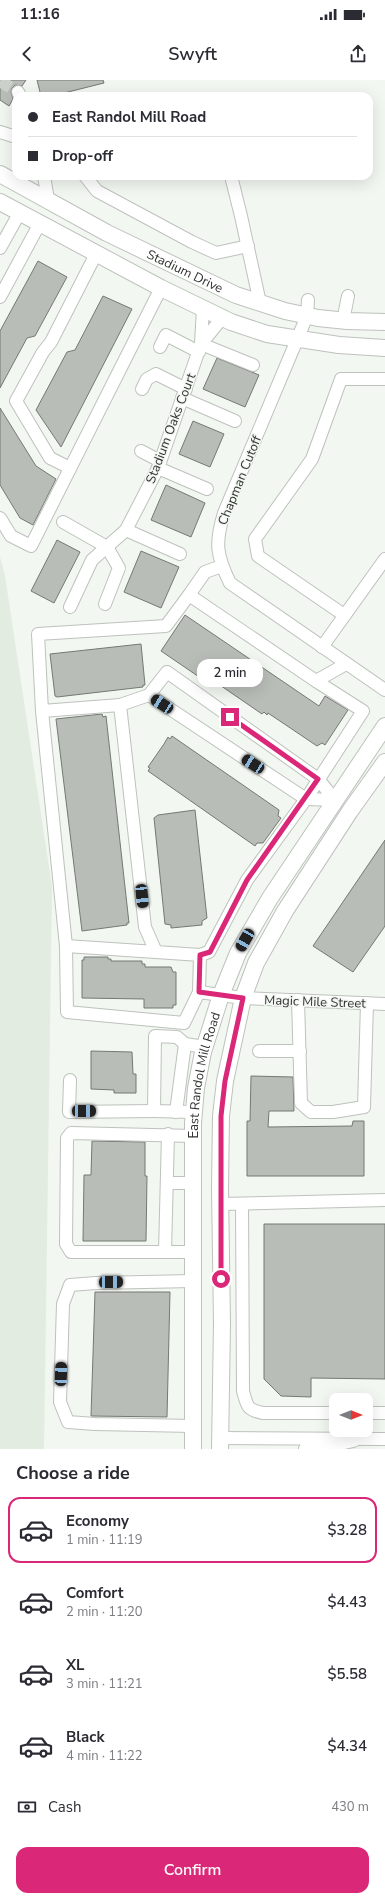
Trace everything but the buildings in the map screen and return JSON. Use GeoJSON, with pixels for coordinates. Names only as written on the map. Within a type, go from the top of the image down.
{"type":"FeatureCollection","features":[{"type":"Feature","properties":{"kind":"main road","name":"Stadium Drive"},"geometry":{"type":"LineString","coordinates":[[0,174],[107,233],[236,295],[260,303],[308,308],[343,321],[385,322]]}},
{"type":"Feature","properties":{"kind":"main road","name":"Stadium Drive"},"geometry":{"type":"LineString","coordinates":[[0,202],[97,252],[161,288],[222,318],[267,334],[339,345],[385,348]]}},
{"type":"Feature","properties":{"kind":"main road"},"geometry":{"type":"LineString","coordinates":[[97,252],[107,233]]}},
{"type":"Feature","properties":{"kind":"main road","name":"East Randol Mill Road"},"geometry":{"type":"LineString","coordinates":[[193,1449],[193,1136],[196,1088],[205,1047],[221,995],[238,953],[268,901],[334,800],[385,726]]}},
{"type":"Feature","properties":{"kind":"main road","name":"East Randol Mill Road"},"geometry":{"type":"LineString","coordinates":[[220,1444],[221,1116],[225,1081],[243,998],[256,963],[285,911],[385,762]]}},
{"type":"Feature","properties":{"kind":"main road"},"geometry":{"type":"LineString","coordinates":[[307,1449],[353,1439]]}},
{"type":"Feature","properties":{"kind":"street"},"geometry":{"type":"LineString","coordinates":[[0,132],[12,136]]}},
{"type":"Feature","properties":{"kind":"street"},"geometry":{"type":"LineString","coordinates":[[45,180],[48,200]]}},
{"type":"Feature","properties":{"kind":"street"},"geometry":{"type":"LineString","coordinates":[[88,180],[97,191],[192,242],[216,253],[248,246]]}},
{"type":"Feature","properties":{"kind":"street"},"geometry":{"type":"LineString","coordinates":[[232,180],[260,303]]}},
{"type":"Feature","properties":{"kind":"street"},"geometry":{"type":"LineString","coordinates":[[0,248],[20,212]]}},
{"type":"Feature","properties":{"kind":"street"},"geometry":{"type":"LineString","coordinates":[[0,297],[40,223]]}},
{"type":"Feature","properties":{"kind":"street"},"geometry":{"type":"LineString","coordinates":[[70,468],[50,458],[16,401],[43,352],[51,342],[97,252]]}},
{"type":"Feature","properties":{"kind":"street"},"geometry":{"type":"LineString","coordinates":[[0,518],[11,536],[31,546],[161,288]]}},
{"type":"Feature","properties":{"kind":"street"},"geometry":{"type":"LineString","coordinates":[[343,321],[348,296]]}},
{"type":"Feature","properties":{"kind":"street","name":"Stadium Oaks Court"},"geometry":{"type":"LineString","coordinates":[[70,607],[92,560],[126,530],[159,465],[200,348],[203,308]]}},
{"type":"Feature","properties":{"kind":"street","name":"Chapman Cutoff"},"geometry":{"type":"LineString","coordinates":[[308,308],[297,339],[224,513],[218,533],[218,546],[222,566],[230,583],[385,690]]}},
{"type":"Feature","properties":{"kind":"street","name":"Stadium Oaks Court"},"geometry":{"type":"LineString","coordinates":[[200,348],[222,318]]}},
{"type":"Feature","properties":{"kind":"street"},"geometry":{"type":"LineString","coordinates":[[160,347],[166,335],[200,348],[253,365]]}},
{"type":"Feature","properties":{"kind":"street"},"geometry":{"type":"LineString","coordinates":[[142,389],[147,379],[156,374],[184,394],[235,421]]}},
{"type":"Feature","properties":{"kind":"street"},"geometry":{"type":"LineString","coordinates":[[344,615],[258,556],[255,539],[312,459],[341,379],[385,379]]}},
{"type":"Feature","properties":{"kind":"street"},"geometry":{"type":"LineString","coordinates":[[141,451],[159,465],[207,489]]}},
{"type":"Feature","properties":{"kind":"street"},"geometry":{"type":"LineString","coordinates":[[63,522],[107,547],[119,568],[105,604]]}},
{"type":"Feature","properties":{"kind":"street"},"geometry":{"type":"LineString","coordinates":[[126,530],[180,554]]}},
{"type":"Feature","properties":{"kind":"street"},"geometry":{"type":"LineString","coordinates":[[322,647],[385,559]]}},
{"type":"Feature","properties":{"kind":"street"},"geometry":{"type":"LineString","coordinates":[[200,955],[199,992],[184,1023],[67,1012],[66,946],[42,711],[38,634],[166,626],[205,572],[222,566]]}},
{"type":"Feature","properties":{"kind":"street"},"geometry":{"type":"LineString","coordinates":[[66,946],[200,955],[210,952],[247,880],[306,798],[363,710],[316,681],[189,595]]}},
{"type":"Feature","properties":{"kind":"street"},"geometry":{"type":"LineString","coordinates":[[316,681],[346,664]]}},
{"type":"Feature","properties":{"kind":"street"},"geometry":{"type":"LineString","coordinates":[[42,711],[120,706],[149,695],[167,672],[318,779],[334,800],[350,812]]}},
{"type":"Feature","properties":{"kind":"street"},"geometry":{"type":"LineString","coordinates":[[149,695],[306,798],[334,800]]}},
{"type":"Feature","properties":{"kind":"street"},"geometry":{"type":"LineString","coordinates":[[120,706],[145,927],[156,952]]}},
{"type":"Feature","properties":{"kind":"street","name":"Magic Mile Street"},"geometry":{"type":"LineString","coordinates":[[199,992],[243,998],[385,1004]]}},
{"type":"Feature","properties":{"kind":"street"},"geometry":{"type":"LineString","coordinates":[[298,1000],[302,1103],[311,1112],[333,1112],[364,1107],[367,1003]]}},
{"type":"Feature","properties":{"kind":"street"},"geometry":{"type":"LineString","coordinates":[[154,1111],[155,1036],[177,1037],[185,1044],[205,1047]]}},
{"type":"Feature","properties":{"kind":"street"},"geometry":{"type":"LineString","coordinates":[[176,1112],[185,1044]]}},
{"type":"Feature","properties":{"kind":"street"},"geometry":{"type":"LineString","coordinates":[[259,1051],[300,1051]]}},
{"type":"Feature","properties":{"kind":"street"},"geometry":{"type":"LineString","coordinates":[[70,1080],[69,1112],[194,1112]]}},
{"type":"Feature","properties":{"kind":"street"},"geometry":{"type":"LineString","coordinates":[[193,1136],[168,1134],[71,1133],[67,1138],[66,1244],[71,1252],[193,1252]]}},
{"type":"Feature","properties":{"kind":"street"},"geometry":{"type":"LineString","coordinates":[[165,1252],[168,1134]]}},
{"type":"Feature","properties":{"kind":"street"},"geometry":{"type":"LineString","coordinates":[[167,1183],[193,1183]]}},
{"type":"Feature","properties":{"kind":"street"},"geometry":{"type":"LineString","coordinates":[[220,1204],[385,1200]]}},
{"type":"Feature","properties":{"kind":"street"},"geometry":{"type":"LineString","coordinates":[[242,1204],[243,1391],[246,1405],[252,1411],[263,1413],[329,1413]]}},
{"type":"Feature","properties":{"kind":"street"},"geometry":{"type":"LineString","coordinates":[[193,1281],[70,1285],[63,1304],[60,1402],[68,1422],[193,1426]]}},
{"type":"Feature","properties":{"kind":"street"},"geometry":{"type":"LineString","coordinates":[[221,1359],[243,1360]]}},
{"type":"Feature","properties":{"kind":"street"},"geometry":{"type":"LineString","coordinates":[[373,1413],[385,1413]]}},
{"type":"Feature","properties":{"kind":"street"},"geometry":{"type":"LineString","coordinates":[[220,1444],[385,1439]]}},
{"type":"Feature","properties":{"kind":"shaded area"},"geometry":{"type":"Polygon","coordinates":[[[0,557],[5,576],[52,887],[44,1449],[0,1449],[0,557]]]}},
{"type":"Feature","properties":{"kind":"tunnel"},"geometry":{"type":"LineString","coordinates":[[0,81],[18,92]]}},
{"type":"Feature","properties":{"kind":"route"},"geometry":{"type":"LineString","coordinates":[[221,1279],[221,1116],[225,1081],[243,998],[199,992],[200,955],[210,952],[247,880],[318,779],[230,717]]}}]}
